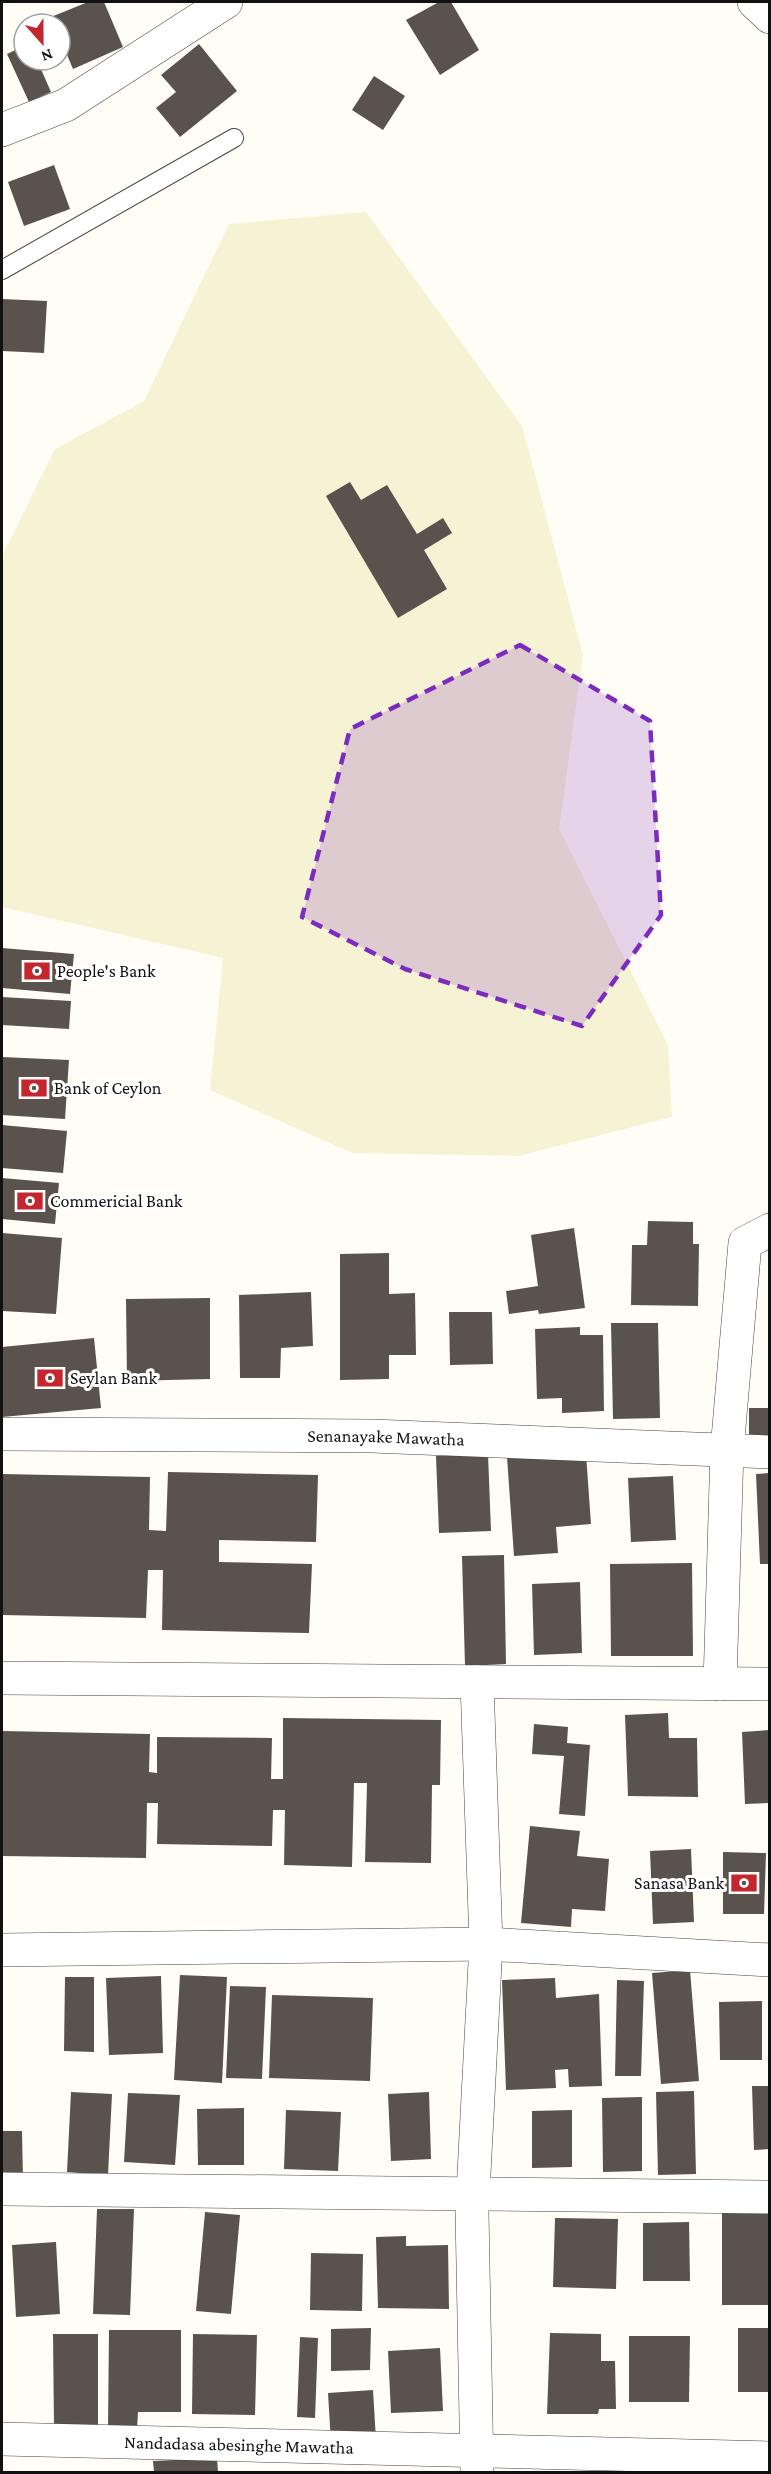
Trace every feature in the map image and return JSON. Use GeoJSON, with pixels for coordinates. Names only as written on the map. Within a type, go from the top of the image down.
{"type":"FeatureCollection","features":[{"type":"Feature","properties":{"kind":"street"},"geometry":{"type":"LineString","coordinates":[[2,130],[66,105],[226,2]]}},
{"type":"Feature","properties":{"kind":"street"},"geometry":{"type":"LineString","coordinates":[[754,2],[770,16]]}},
{"type":"Feature","properties":{"kind":"street"},"geometry":{"type":"LineString","coordinates":[[720,1684],[727,1450],[745,1243],[770,1230]]}},
{"type":"Feature","properties":{"kind":"street","name":"Senanayake Mawatha"},"geometry":{"type":"LineString","coordinates":[[2,1434],[372,1436],[770,1452]]}},
{"type":"Feature","properties":{"kind":"street"},"geometry":{"type":"LineString","coordinates":[[2,1678],[770,1684]]}},
{"type":"Feature","properties":{"kind":"street"},"geometry":{"type":"LineString","coordinates":[[477,1682],[486,1944],[473,2193],[477,2462]]}},
{"type":"Feature","properties":{"kind":"street"},"geometry":{"type":"LineString","coordinates":[[2,1950],[486,1944],[770,1960]]}},
{"type":"Feature","properties":{"kind":"street"},"geometry":{"type":"LineString","coordinates":[[2,2189],[770,2197]]}},
{"type":"Feature","properties":{"kind":"street","name":"Nandadasa abesinghe Mawatha"},"geometry":{"type":"LineString","coordinates":[[2,2439],[477,2462],[770,2458]]}},
{"type":"Feature","properties":{"kind":"lane"},"geometry":{"type":"LineString","coordinates":[[2,270],[234,138]]}},
{"type":"Feature","properties":{"kind":"highlighted area"},"geometry":{"type":"Polygon","coordinates":[[[520,645],[650,721],[661,915],[582,1026],[405,969],[302,917],[350,729],[520,645]]]}},
{"type":"Feature","properties":{"kind":"shaded area"},"geometry":{"type":"Polygon","coordinates":[[[366,212],[522,426],[583,655],[559,829],[668,1045],[672,1117],[518,1156],[352,1153],[210,1090],[223,958],[2,907],[2,556],[55,449],[144,401],[229,224],[366,212]]]}},
{"type":"Feature","properties":{"kind":"building"},"geometry":{"type":"Polygon","coordinates":[[[88,2],[104,2],[123,47],[73,69],[72,12],[63,12],[88,2]]]}},
{"type":"Feature","properties":{"kind":"building"},"geometry":{"type":"Polygon","coordinates":[[[439,2],[451,2],[479,50],[440,75],[406,20],[439,2]]]}},
{"type":"Feature","properties":{"kind":"building"},"geometry":{"type":"Polygon","coordinates":[[[199,44],[237,91],[180,137],[156,108],[176,92],[161,75],[199,44]]]}},
{"type":"Feature","properties":{"kind":"building"},"geometry":{"type":"Polygon","coordinates":[[[12,52],[12,65],[7,54],[12,52]]]}},
{"type":"Feature","properties":{"kind":"building"},"geometry":{"type":"Polygon","coordinates":[[[15,72],[42,72],[51,92],[29,102],[15,72]]]}},
{"type":"Feature","properties":{"kind":"building"},"geometry":{"type":"Polygon","coordinates":[[[374,76],[405,96],[383,130],[352,110],[374,76]]]}},
{"type":"Feature","properties":{"kind":"building"},"geometry":{"type":"Polygon","coordinates":[[[54,165],[70,209],[24,226],[8,182],[54,165]]]}},
{"type":"Feature","properties":{"kind":"building"},"geometry":{"type":"Polygon","coordinates":[[[2,299],[47,301],[44,353],[2,351],[2,299]]]}},
{"type":"Feature","properties":{"kind":"building"},"geometry":{"type":"Polygon","coordinates":[[[350,482],[361,500],[387,485],[417,534],[443,518],[452,533],[424,550],[447,589],[398,618],[326,496],[350,482]]]}},
{"type":"Feature","properties":{"kind":"building","name":"People's Bank"},"geometry":{"type":"Polygon","coordinates":[[[2,948],[74,954],[70,994],[2,988],[2,948]]]}},
{"type":"Feature","properties":{"kind":"building"},"geometry":{"type":"Polygon","coordinates":[[[2,997],[71,1001],[69,1029],[2,1025],[2,997]]]}},
{"type":"Feature","properties":{"kind":"building","name":"Bank of Ceylon"},"geometry":{"type":"Polygon","coordinates":[[[2,1057],[69,1060],[65,1119],[2,1115],[2,1057]]]}},
{"type":"Feature","properties":{"kind":"building"},"geometry":{"type":"Polygon","coordinates":[[[2,1125],[67,1131],[63,1173],[2,1168],[2,1125]]]}},
{"type":"Feature","properties":{"kind":"building","name":"Commericial Bank"},"geometry":{"type":"Polygon","coordinates":[[[2,1178],[59,1183],[55,1224],[2,1219],[2,1178]]]}},
{"type":"Feature","properties":{"kind":"building"},"geometry":{"type":"Polygon","coordinates":[[[648,1221],[693,1222],[693,1244],[699,1244],[698,1306],[631,1305],[632,1245],[647,1245],[648,1221]]]}},
{"type":"Feature","properties":{"kind":"building"},"geometry":{"type":"Polygon","coordinates":[[[574,1228],[585,1308],[539,1314],[538,1310],[509,1314],[506,1291],[538,1286],[531,1235],[574,1228]]]}},
{"type":"Feature","properties":{"kind":"building"},"geometry":{"type":"Polygon","coordinates":[[[2,1233],[62,1238],[56,1314],[2,1311],[2,1233]]]}},
{"type":"Feature","properties":{"kind":"building"},"geometry":{"type":"Polygon","coordinates":[[[389,1253],[389,1294],[415,1293],[416,1355],[389,1355],[389,1379],[340,1380],[340,1254],[389,1253]]]}},
{"type":"Feature","properties":{"kind":"building"},"geometry":{"type":"Polygon","coordinates":[[[311,1292],[313,1346],[281,1348],[280,1378],[240,1378],[239,1295],[311,1292]]]}},
{"type":"Feature","properties":{"kind":"building"},"geometry":{"type":"Polygon","coordinates":[[[210,1298],[210,1379],[127,1381],[126,1299],[210,1298]]]}},
{"type":"Feature","properties":{"kind":"building"},"geometry":{"type":"Polygon","coordinates":[[[449,1312],[492,1312],[493,1364],[450,1365],[449,1312]]]}},
{"type":"Feature","properties":{"kind":"building"},"geometry":{"type":"Polygon","coordinates":[[[611,1323],[658,1323],[660,1418],[613,1419],[611,1323]]]}},
{"type":"Feature","properties":{"kind":"building"},"geometry":{"type":"Polygon","coordinates":[[[580,1327],[580,1335],[603,1335],[604,1411],[562,1413],[562,1398],[537,1399],[535,1329],[580,1327]]]}},
{"type":"Feature","properties":{"kind":"building","name":"Seylan Bank"},"geometry":{"type":"Polygon","coordinates":[[[94,1338],[101,1408],[2,1417],[2,1347],[94,1338]]]}},
{"type":"Feature","properties":{"kind":"building"},"geometry":{"type":"Polygon","coordinates":[[[749,1408],[770,1408],[770,1435],[749,1435],[749,1408]]]}},
{"type":"Feature","properties":{"kind":"building"},"geometry":{"type":"Polygon","coordinates":[[[488,1454],[491,1531],[439,1533],[436,1456],[488,1454]]]}},
{"type":"Feature","properties":{"kind":"building"},"geometry":{"type":"Polygon","coordinates":[[[586,1454],[591,1524],[556,1527],[558,1553],[514,1556],[507,1457],[586,1454]]]}},
{"type":"Feature","properties":{"kind":"building"},"geometry":{"type":"Polygon","coordinates":[[[168,1472],[318,1475],[316,1542],[219,1540],[219,1562],[312,1564],[309,1633],[162,1630],[163,1570],[148,1570],[146,1618],[2,1615],[2,1474],[150,1477],[149,1530],[166,1531],[168,1472]]]}},
{"type":"Feature","properties":{"kind":"building"},"geometry":{"type":"Polygon","coordinates":[[[770,1473],[770,1564],[760,1564],[756,1474],[770,1473]]]}},
{"type":"Feature","properties":{"kind":"building"},"geometry":{"type":"Polygon","coordinates":[[[673,1476],[676,1540],[631,1542],[628,1478],[673,1476]]]}},
{"type":"Feature","properties":{"kind":"building"},"geometry":{"type":"Polygon","coordinates":[[[504,1555],[506,1664],[465,1666],[462,1556],[504,1555]]]}},
{"type":"Feature","properties":{"kind":"building"},"geometry":{"type":"Polygon","coordinates":[[[692,1563],[693,1656],[611,1656],[610,1564],[692,1563]]]}},
{"type":"Feature","properties":{"kind":"building"},"geometry":{"type":"Polygon","coordinates":[[[580,1582],[582,1653],[534,1655],[532,1584],[580,1582]]]}},
{"type":"Feature","properties":{"kind":"building"},"geometry":{"type":"Polygon","coordinates":[[[668,1713],[669,1738],[697,1738],[698,1797],[628,1796],[625,1715],[668,1713]]]}},
{"type":"Feature","properties":{"kind":"building"},"geometry":{"type":"Polygon","coordinates":[[[283,1718],[441,1720],[440,1785],[432,1785],[431,1863],[365,1862],[367,1783],[354,1783],[352,1867],[284,1865],[285,1810],[273,1810],[272,1846],[157,1844],[158,1803],[147,1803],[146,1858],[2,1856],[2,1731],[150,1734],[149,1772],[157,1773],[157,1737],[272,1738],[271,1779],[283,1779],[283,1718]]]}},
{"type":"Feature","properties":{"kind":"building"},"geometry":{"type":"Polygon","coordinates":[[[534,1724],[568,1727],[567,1743],[590,1745],[585,1816],[559,1814],[564,1756],[532,1754],[534,1724]]]}},
{"type":"Feature","properties":{"kind":"building"},"geometry":{"type":"Polygon","coordinates":[[[770,1730],[770,1803],[745,1804],[742,1732],[770,1730]]]}},
{"type":"Feature","properties":{"kind":"building"},"geometry":{"type":"Polygon","coordinates":[[[530,1826],[580,1831],[577,1856],[609,1859],[605,1911],[572,1909],[571,1927],[521,1923],[530,1826]]]}},
{"type":"Feature","properties":{"kind":"building"},"geometry":{"type":"Polygon","coordinates":[[[691,1849],[694,1922],[653,1924],[650,1851],[691,1849]]]}},
{"type":"Feature","properties":{"kind":"building","name":"Sanasa Bank"},"geometry":{"type":"Polygon","coordinates":[[[723,1852],[766,1853],[764,1914],[723,1914],[723,1852]]]}},
{"type":"Feature","properties":{"kind":"building"},"geometry":{"type":"Polygon","coordinates":[[[690,1970],[699,2081],[661,2084],[652,1973],[690,1970]]]}},
{"type":"Feature","properties":{"kind":"building"},"geometry":{"type":"Polygon","coordinates":[[[180,1975],[227,1977],[222,2083],[174,2080],[180,1975]]]}},
{"type":"Feature","properties":{"kind":"building"},"geometry":{"type":"Polygon","coordinates":[[[161,1976],[163,2053],[109,2055],[106,1978],[161,1976]]]}},
{"type":"Feature","properties":{"kind":"building"},"geometry":{"type":"Polygon","coordinates":[[[65,1977],[94,1977],[94,2052],[64,2051],[65,1977]]]}},
{"type":"Feature","properties":{"kind":"building"},"geometry":{"type":"Polygon","coordinates":[[[555,1978],[556,1998],[599,1994],[602,2086],[569,2087],[568,2069],[555,2070],[556,2088],[506,2090],[502,1980],[555,1978]]]}},
{"type":"Feature","properties":{"kind":"building"},"geometry":{"type":"Polygon","coordinates":[[[617,1980],[644,1981],[641,2076],[615,2076],[617,1980]]]}},
{"type":"Feature","properties":{"kind":"building"},"geometry":{"type":"Polygon","coordinates":[[[230,1986],[266,1987],[262,2079],[226,2078],[230,1986]]]}},
{"type":"Feature","properties":{"kind":"building"},"geometry":{"type":"Polygon","coordinates":[[[272,1995],[373,1998],[370,2081],[269,2078],[272,1995]]]}},
{"type":"Feature","properties":{"kind":"building"},"geometry":{"type":"Polygon","coordinates":[[[762,2001],[762,2060],[720,2060],[719,2002],[762,2001]]]}},
{"type":"Feature","properties":{"kind":"building"},"geometry":{"type":"Polygon","coordinates":[[[752,2086],[770,2086],[770,2149],[754,2150],[752,2086]]]}},
{"type":"Feature","properties":{"kind":"building"},"geometry":{"type":"Polygon","coordinates":[[[694,2091],[696,2174],[658,2175],[656,2092],[694,2091]]]}},
{"type":"Feature","properties":{"kind":"building"},"geometry":{"type":"Polygon","coordinates":[[[71,2092],[112,2094],[108,2175],[67,2172],[71,2092]]]}},
{"type":"Feature","properties":{"kind":"building"},"geometry":{"type":"Polygon","coordinates":[[[429,2092],[431,2159],[391,2161],[388,2094],[429,2092]]]}},
{"type":"Feature","properties":{"kind":"building"},"geometry":{"type":"Polygon","coordinates":[[[128,2093],[180,2095],[175,2165],[124,2162],[128,2093]]]}},
{"type":"Feature","properties":{"kind":"building"},"geometry":{"type":"Polygon","coordinates":[[[642,2097],[642,2171],[603,2172],[602,2098],[642,2097]]]}},
{"type":"Feature","properties":{"kind":"building"},"geometry":{"type":"Polygon","coordinates":[[[244,2108],[244,2165],[198,2165],[197,2109],[244,2108]]]}},
{"type":"Feature","properties":{"kind":"building"},"geometry":{"type":"Polygon","coordinates":[[[286,2110],[341,2112],[338,2171],[284,2169],[286,2110]]]}},
{"type":"Feature","properties":{"kind":"building"},"geometry":{"type":"Polygon","coordinates":[[[572,2110],[572,2167],[532,2168],[532,2111],[572,2110]]]}},
{"type":"Feature","properties":{"kind":"building"},"geometry":{"type":"Polygon","coordinates":[[[2,2131],[22,2131],[23,2181],[2,2181],[2,2131]]]}},
{"type":"Feature","properties":{"kind":"building"},"geometry":{"type":"Polygon","coordinates":[[[722,2206],[770,2206],[770,2305],[722,2305],[722,2206]]]}},
{"type":"Feature","properties":{"kind":"building"},"geometry":{"type":"Polygon","coordinates":[[[97,2209],[134,2209],[130,2315],[93,2314],[97,2209]]]}},
{"type":"Feature","properties":{"kind":"building"},"geometry":{"type":"Polygon","coordinates":[[[205,2212],[240,2215],[231,2314],[196,2311],[205,2212]]]}},
{"type":"Feature","properties":{"kind":"building"},"geometry":{"type":"Polygon","coordinates":[[[555,2218],[618,2219],[616,2289],[553,2287],[555,2218]]]}},
{"type":"Feature","properties":{"kind":"building"},"geometry":{"type":"Polygon","coordinates":[[[689,2222],[690,2281],[643,2281],[643,2223],[689,2222]]]}},
{"type":"Feature","properties":{"kind":"building"},"geometry":{"type":"Polygon","coordinates":[[[406,2236],[406,2246],[448,2245],[449,2309],[378,2308],[376,2237],[406,2236]]]}},
{"type":"Feature","properties":{"kind":"building"},"geometry":{"type":"Polygon","coordinates":[[[56,2242],[60,2314],[16,2317],[12,2245],[56,2242]]]}},
{"type":"Feature","properties":{"kind":"building"},"geometry":{"type":"Polygon","coordinates":[[[311,2253],[363,2254],[362,2311],[310,2310],[311,2253]]]}},
{"type":"Feature","properties":{"kind":"building"},"geometry":{"type":"Polygon","coordinates":[[[371,2328],[370,2370],[331,2371],[331,2329],[371,2328]]]}},
{"type":"Feature","properties":{"kind":"building"},"geometry":{"type":"Polygon","coordinates":[[[738,2328],[770,2328],[770,2392],[738,2392],[738,2328]]]}},
{"type":"Feature","properties":{"kind":"building"},"geometry":{"type":"Polygon","coordinates":[[[109,2330],[181,2330],[181,2412],[138,2412],[137,2429],[108,2427],[109,2330]]]}},
{"type":"Feature","properties":{"kind":"building"},"geometry":{"type":"Polygon","coordinates":[[[550,2333],[601,2334],[601,2361],[615,2361],[616,2409],[599,2409],[598,2414],[547,2414],[550,2333]]]}},
{"type":"Feature","properties":{"kind":"building"},"geometry":{"type":"Polygon","coordinates":[[[53,2334],[98,2334],[98,2428],[54,2428],[53,2334]]]}},
{"type":"Feature","properties":{"kind":"building"},"geometry":{"type":"Polygon","coordinates":[[[193,2334],[257,2335],[255,2415],[192,2414],[193,2334]]]}},
{"type":"Feature","properties":{"kind":"building"},"geometry":{"type":"Polygon","coordinates":[[[629,2336],[690,2336],[689,2402],[629,2402],[629,2336]]]}},
{"type":"Feature","properties":{"kind":"building"},"geometry":{"type":"Polygon","coordinates":[[[300,2337],[318,2338],[315,2418],[297,2417],[300,2337]]]}},
{"type":"Feature","properties":{"kind":"building"},"geometry":{"type":"Polygon","coordinates":[[[440,2348],[443,2411],[391,2413],[388,2351],[440,2348]]]}},
{"type":"Feature","properties":{"kind":"building"},"geometry":{"type":"Polygon","coordinates":[[[373,2390],[376,2440],[331,2443],[328,2393],[373,2390]]]}},
{"type":"Feature","properties":{"kind":"building"},"geometry":{"type":"Polygon","coordinates":[[[217,2458],[218,2472],[154,2472],[153,2461],[217,2458]]]}},
{"type":"Feature","properties":{"kind":"place","name":"People's Bank"},"geometry":{"type":"Point","coordinates":[37,971]}},
{"type":"Feature","properties":{"kind":"place","name":"Bank of Ceylon"},"geometry":{"type":"Point","coordinates":[34,1088]}},
{"type":"Feature","properties":{"kind":"place","name":"Commericial Bank"},"geometry":{"type":"Point","coordinates":[30,1201]}},
{"type":"Feature","properties":{"kind":"place","name":"Seylan Bank"},"geometry":{"type":"Point","coordinates":[50,1378]}},
{"type":"Feature","properties":{"kind":"place","name":"Sanasa Bank"},"geometry":{"type":"Point","coordinates":[744,1883]}}]}
